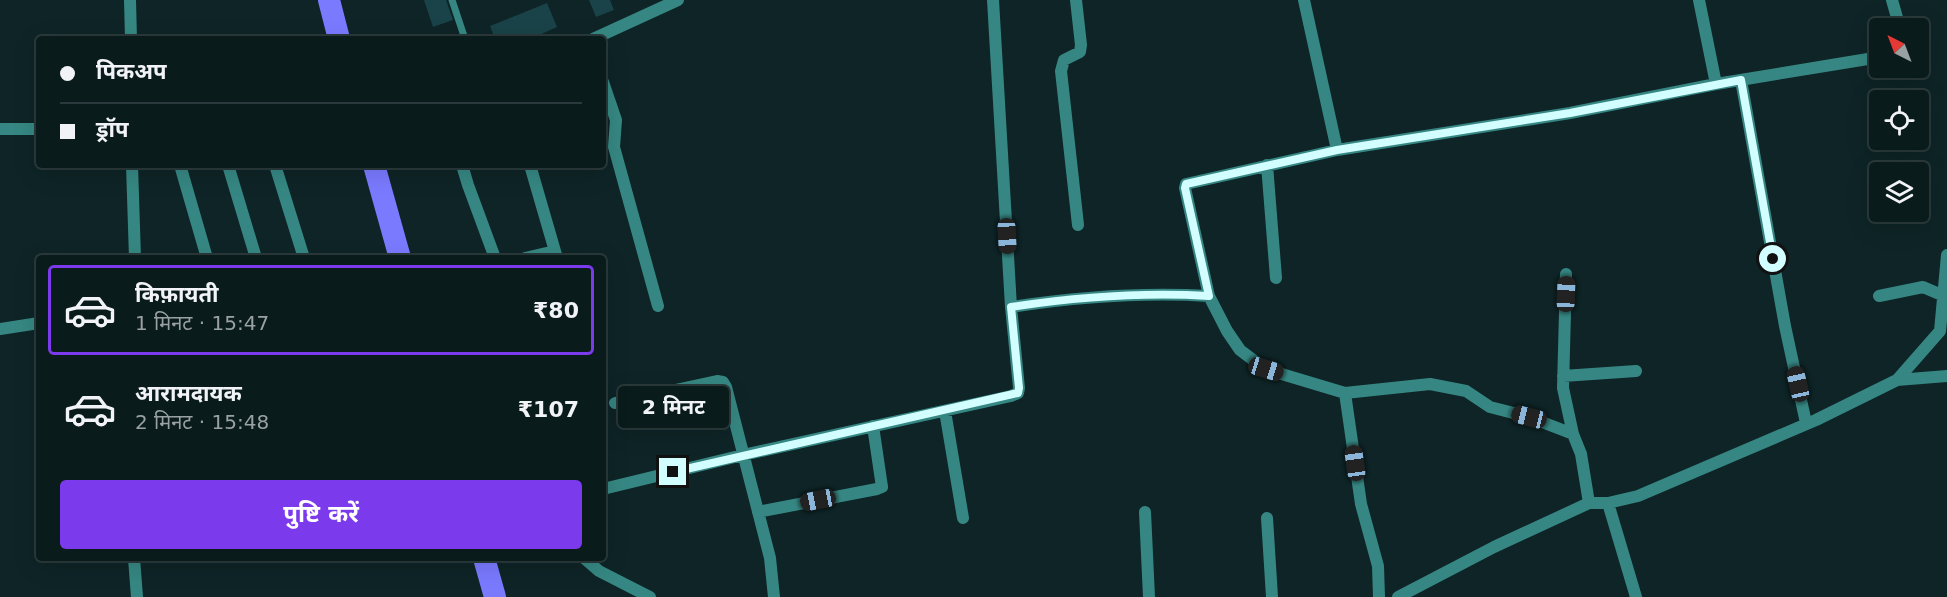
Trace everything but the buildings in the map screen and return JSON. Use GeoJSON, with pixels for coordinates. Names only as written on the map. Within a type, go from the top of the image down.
{"type":"FeatureCollection","features":[{"type":"Feature","properties":{"kind":"highway"},"geometry":{"type":"LineString","coordinates":[[329,0],[338,36]]}},
{"type":"Feature","properties":{"kind":"highway"},"geometry":{"type":"LineString","coordinates":[[375,168],[399,255]]}},
{"type":"Feature","properties":{"kind":"highway"},"geometry":{"type":"LineString","coordinates":[[485,561],[495,597]]}},
{"type":"Feature","properties":{"kind":"street"},"geometry":{"type":"LineString","coordinates":[[130,0],[131,36]]}},
{"type":"Feature","properties":{"kind":"street"},"geometry":{"type":"LineString","coordinates":[[600,36],[678,0]]}},
{"type":"Feature","properties":{"kind":"street"},"geometry":{"type":"LineString","coordinates":[[606,488],[1018,393],[993,0]]}},
{"type":"Feature","properties":{"kind":"street"},"geometry":{"type":"LineString","coordinates":[[1076,0],[1080,52],[1064,60],[1061,71],[1078,225]]}},
{"type":"Feature","properties":{"kind":"street"},"geometry":{"type":"LineString","coordinates":[[1304,0],[1337,150]]}},
{"type":"Feature","properties":{"kind":"street"},"geometry":{"type":"LineString","coordinates":[[1699,0],[1716,84]]}},
{"type":"Feature","properties":{"kind":"street"},"geometry":{"type":"LineString","coordinates":[[1892,0],[1897,18]]}},
{"type":"Feature","properties":{"kind":"street"},"geometry":{"type":"LineString","coordinates":[[1574,434],[1529,417],[1490,408],[1466,391],[1430,384],[1345,393],[1266,369],[1240,350],[1227,331],[1209,296],[1186,184],[1337,150],[1570,113],[1716,84],[1869,59]]}},
{"type":"Feature","properties":{"kind":"street"},"geometry":{"type":"LineString","coordinates":[[1741,80],[1785,326],[1806,423]]}},
{"type":"Feature","properties":{"kind":"street"},"geometry":{"type":"LineString","coordinates":[[606,91],[616,120],[614,147],[658,306]]}},
{"type":"Feature","properties":{"kind":"street"},"geometry":{"type":"LineString","coordinates":[[0,129],[36,129]]}},
{"type":"Feature","properties":{"kind":"street"},"geometry":{"type":"LineString","coordinates":[[1267,165],[1276,278]]}},
{"type":"Feature","properties":{"kind":"street"},"geometry":{"type":"LineString","coordinates":[[132,168],[135,255]]}},
{"type":"Feature","properties":{"kind":"street"},"geometry":{"type":"LineString","coordinates":[[181,168],[206,255]]}},
{"type":"Feature","properties":{"kind":"street"},"geometry":{"type":"LineString","coordinates":[[229,168],[255,255]]}},
{"type":"Feature","properties":{"kind":"street"},"geometry":{"type":"LineString","coordinates":[[276,168],[303,255]]}},
{"type":"Feature","properties":{"kind":"street"},"geometry":{"type":"LineString","coordinates":[[463,168],[494,255]]}},
{"type":"Feature","properties":{"kind":"street"},"geometry":{"type":"LineString","coordinates":[[531,168],[556,254]]}},
{"type":"Feature","properties":{"kind":"street"},"geometry":{"type":"LineString","coordinates":[[1897,380],[1940,331],[1947,255]]}},
{"type":"Feature","properties":{"kind":"street"},"geometry":{"type":"LineString","coordinates":[[1566,274],[1563,388],[1581,454],[1589,503]]}},
{"type":"Feature","properties":{"kind":"street"},"geometry":{"type":"LineString","coordinates":[[1879,296],[1923,287],[1944,296]]}},
{"type":"Feature","properties":{"kind":"street"},"geometry":{"type":"LineString","coordinates":[[1011,307],[1060,300],[1174,294],[1209,296]]}},
{"type":"Feature","properties":{"kind":"street"},"geometry":{"type":"LineString","coordinates":[[0,329],[36,323]]}},
{"type":"Feature","properties":{"kind":"street"},"geometry":{"type":"LineString","coordinates":[[1563,376],[1636,371]]}},
{"type":"Feature","properties":{"kind":"street"},"geometry":{"type":"LineString","coordinates":[[1398,597],[1494,547],[1589,503],[1608,503],[1638,496],[1806,423],[1897,380],[1947,376]]}},
{"type":"Feature","properties":{"kind":"street"},"geometry":{"type":"LineString","coordinates":[[615,403],[717,381],[723,382],[770,558],[774,597]]}},
{"type":"Feature","properties":{"kind":"street"},"geometry":{"type":"LineString","coordinates":[[1345,393],[1361,504],[1378,566],[1379,597]]}},
{"type":"Feature","properties":{"kind":"street"},"geometry":{"type":"LineString","coordinates":[[945,411],[963,518]]}},
{"type":"Feature","properties":{"kind":"street"},"geometry":{"type":"LineString","coordinates":[[758,512],[882,487],[873,426]]}},
{"type":"Feature","properties":{"kind":"street"},"geometry":{"type":"LineString","coordinates":[[1608,503],[1636,597]]}},
{"type":"Feature","properties":{"kind":"street"},"geometry":{"type":"LineString","coordinates":[[1145,512],[1149,597]]}},
{"type":"Feature","properties":{"kind":"street"},"geometry":{"type":"LineString","coordinates":[[1267,518],[1272,597]]}},
{"type":"Feature","properties":{"kind":"street"},"geometry":{"type":"LineString","coordinates":[[134,561],[137,597]]}},
{"type":"Feature","properties":{"kind":"street"},"geometry":{"type":"LineString","coordinates":[[587,561],[599,571],[645,596]]}},
{"type":"Feature","properties":{"kind":"lane"},"geometry":{"type":"LineString","coordinates":[[452,0],[464,36]]}},
{"type":"Feature","properties":{"kind":"route"},"geometry":{"type":"LineString","coordinates":[[673,472],[1018,393],[1011,307],[1060,300],[1174,294],[1209,296],[1186,184],[1337,150],[1570,113],[1741,80],[1773,259]]}}]}
